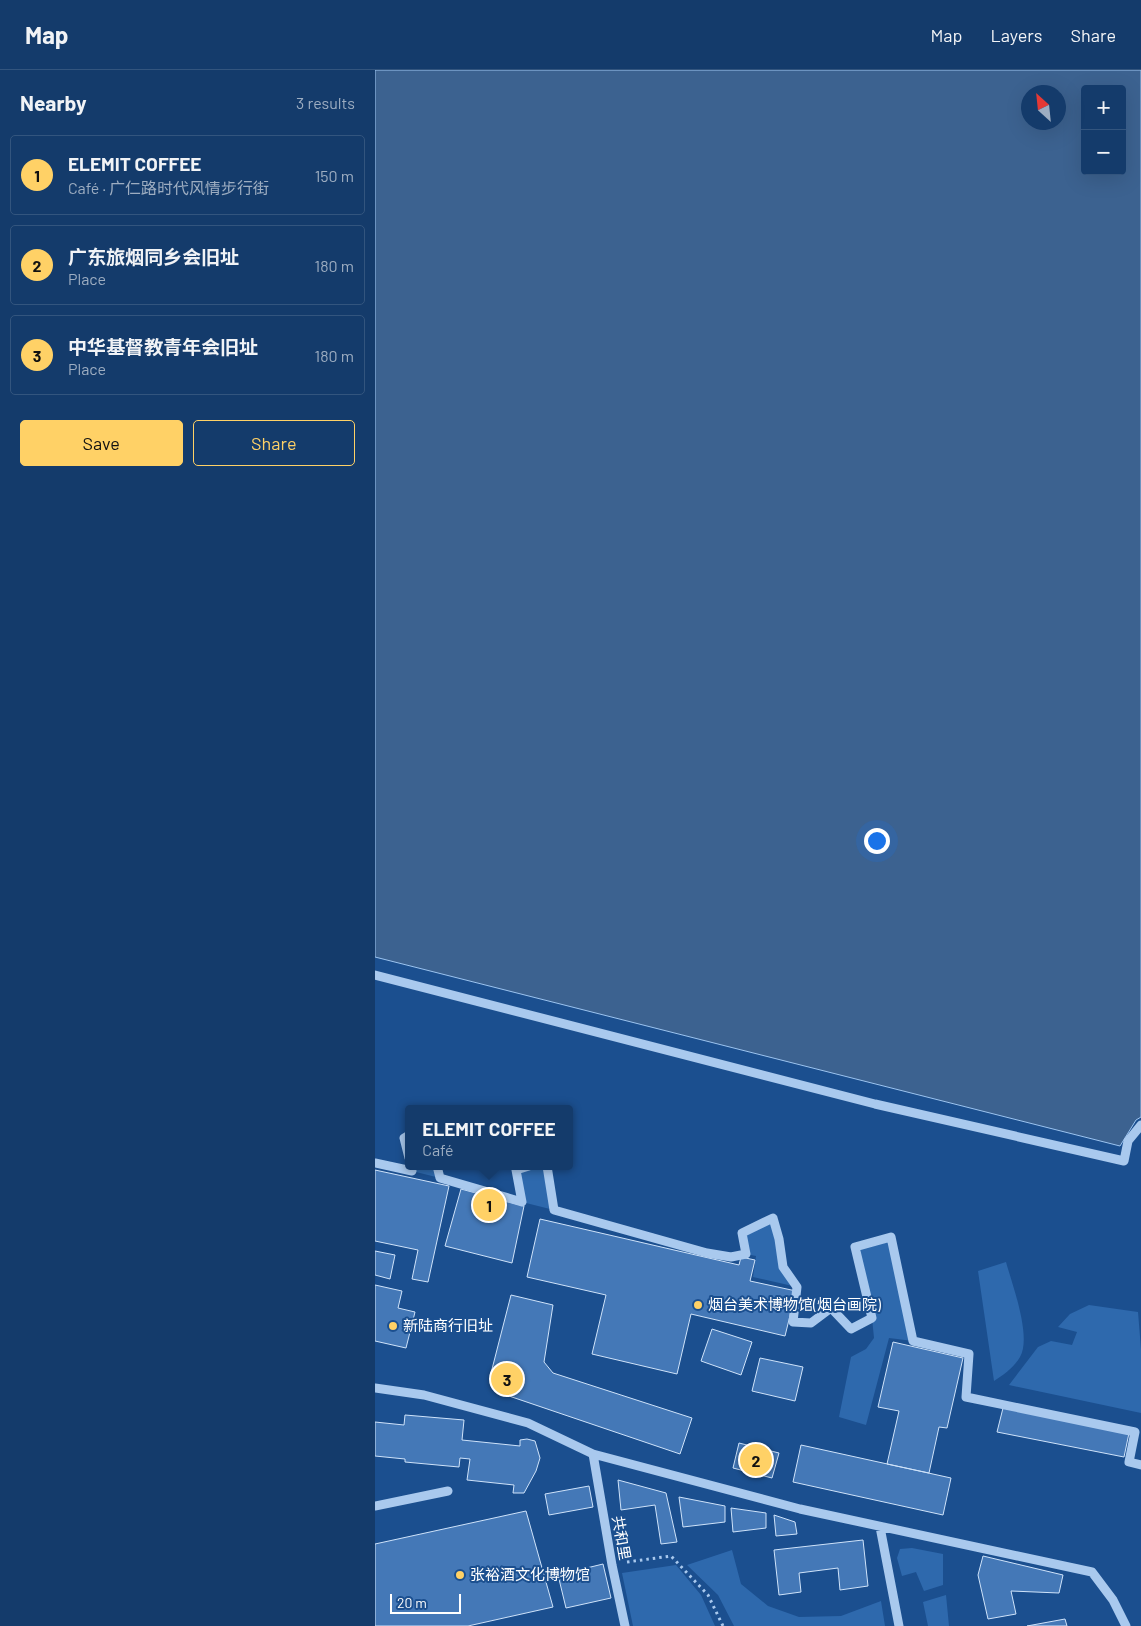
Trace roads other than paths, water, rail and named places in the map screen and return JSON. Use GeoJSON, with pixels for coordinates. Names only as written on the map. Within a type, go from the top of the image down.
{"type":"FeatureCollection","features":[{"type":"Feature","properties":{"kind":"street"},"geometry":{"type":"LineString","coordinates":[[375,975],[875,1104],[1124,1161],[1129,1141],[1141,1124]]}},
{"type":"Feature","properties":{"kind":"street"},"geometry":{"type":"LineString","coordinates":[[375,1163],[405,1169]]}},
{"type":"Feature","properties":{"kind":"street"},"geometry":{"type":"LineString","coordinates":[[438,1170],[440,1178],[522,1202],[516,1170]]}},
{"type":"Feature","properties":{"kind":"street"},"geometry":{"type":"LineString","coordinates":[[548,1170],[554,1210],[707,1253],[731,1257],[746,1254],[742,1233],[773,1218],[779,1238],[783,1267],[797,1287],[793,1322],[811,1323],[831,1308],[851,1330],[872,1318],[855,1247],[891,1237],[913,1341],[969,1354],[967,1397],[1135,1432],[1129,1462],[1141,1465]]}},
{"type":"Feature","properties":{"kind":"street"},"geometry":{"type":"LineString","coordinates":[[375,1388],[424,1395],[528,1423],[593,1454],[800,1509],[1092,1572],[1113,1600],[1126,1626]]}},
{"type":"Feature","properties":{"kind":"street","name":"共和里"},"geometry":{"type":"LineString","coordinates":[[593,1454],[612,1565],[625,1626]]}},
{"type":"Feature","properties":{"kind":"street"},"geometry":{"type":"LineString","coordinates":[[375,1506],[448,1491]]}},
{"type":"Feature","properties":{"kind":"street"},"geometry":{"type":"LineString","coordinates":[[880,1527],[899,1626]]}},
{"type":"Feature","properties":{"kind":"place","name":"ELEMIT COFFEE"},"geometry":{"type":"Point","coordinates":[489,1205]}},
{"type":"Feature","properties":{"kind":"place","name":"烟台美术博物馆(烟台画院)"},"geometry":{"type":"Point","coordinates":[698,1305]}},
{"type":"Feature","properties":{"kind":"place","name":"新陆商行旧址"},"geometry":{"type":"Point","coordinates":[393,1326]}},
{"type":"Feature","properties":{"kind":"place","name":"中华基督教青年会旧址"},"geometry":{"type":"Point","coordinates":[507,1379]}},
{"type":"Feature","properties":{"kind":"place","name":"广东旅烟同乡会旧址"},"geometry":{"type":"Point","coordinates":[756,1460]}},
{"type":"Feature","properties":{"kind":"place","name":"张裕酒文化博物馆"},"geometry":{"type":"Point","coordinates":[460,1575]}}]}
